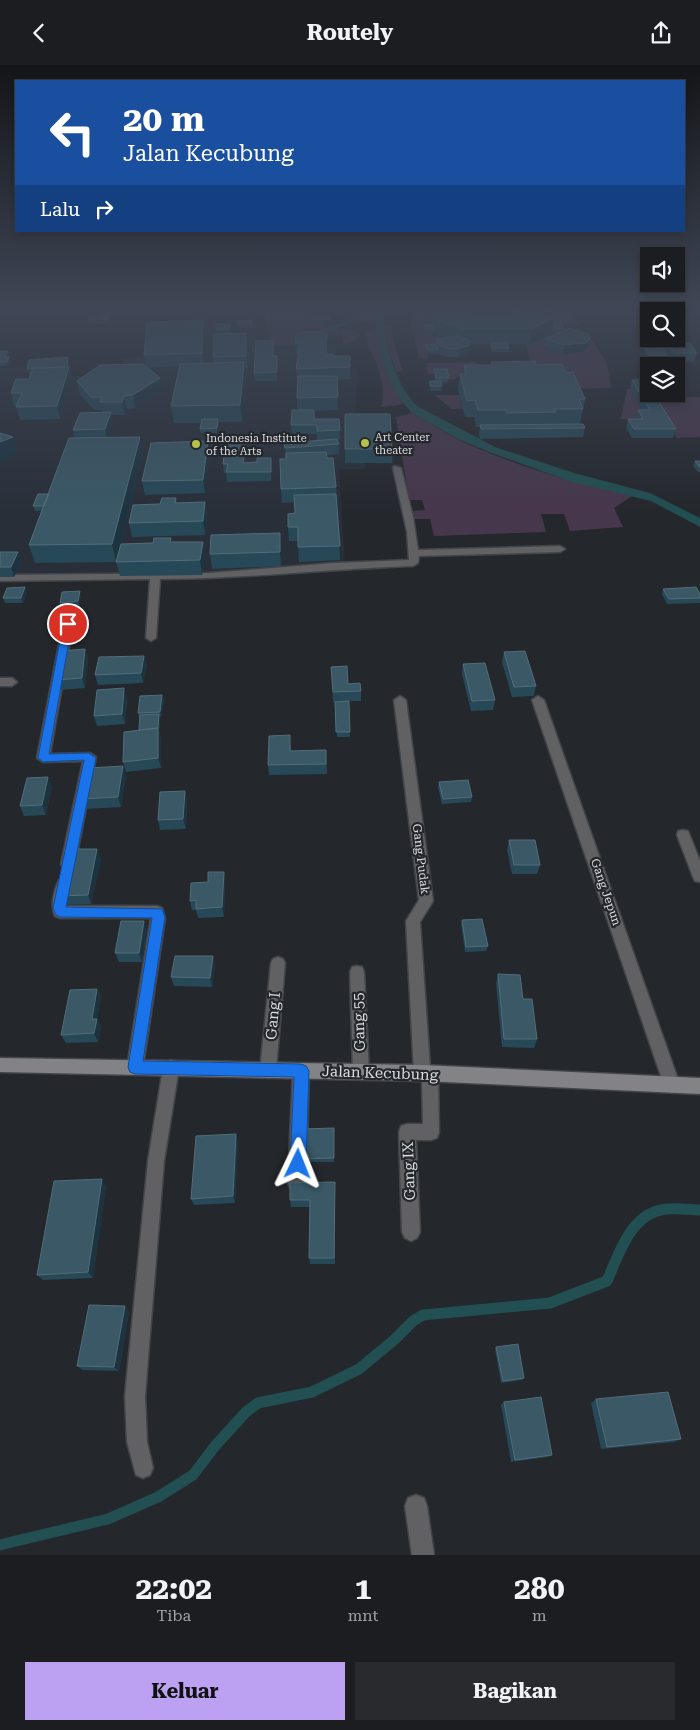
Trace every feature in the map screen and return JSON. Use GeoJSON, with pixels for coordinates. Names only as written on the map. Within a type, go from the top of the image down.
{"type":"FeatureCollection","features":[{"type":"Feature","properties":{"kind":"street"},"geometry":{"type":"LineString","coordinates":[[0,578],[260,574],[334,567],[415,563],[397,468]]}},
{"type":"Feature","properties":{"kind":"street"},"geometry":{"type":"LineString","coordinates":[[414,553],[560,549]]}},
{"type":"Feature","properties":{"kind":"street"},"geometry":{"type":"LineString","coordinates":[[151,638],[155,577]]}},
{"type":"Feature","properties":{"kind":"street"},"geometry":{"type":"LineString","coordinates":[[68,624],[43,758],[89,756],[90,758],[59,908],[62,912],[157,912],[158,917],[135,1067]]}},
{"type":"Feature","properties":{"kind":"street"},"geometry":{"type":"LineString","coordinates":[[0,682],[12,682]]}},
{"type":"Feature","properties":{"kind":"street","name":"Gang Jepun"},"geometry":{"type":"LineString","coordinates":[[538,700],[672,1085]]}},
{"type":"Feature","properties":{"kind":"street","name":"Gang Pudak"},"geometry":{"type":"LineString","coordinates":[[400,701],[426,901],[413,921],[426,1074]]}},
{"type":"Feature","properties":{"kind":"street"},"geometry":{"type":"LineString","coordinates":[[683,835],[700,877]]}},
{"type":"Feature","properties":{"kind":"street","name":"Gang I"},"geometry":{"type":"LineString","coordinates":[[268,1070],[278,963]]}},
{"type":"Feature","properties":{"kind":"street","name":"Gang 55"},"geometry":{"type":"LineString","coordinates":[[358,972],[361,1073]]}},
{"type":"Feature","properties":{"kind":"street","name":"Jalan Kecubung"},"geometry":{"type":"LineString","coordinates":[[0,1065],[426,1074],[700,1086]]}},
{"type":"Feature","properties":{"kind":"street"},"geometry":{"type":"LineString","coordinates":[[143,1469],[138,1442],[135,1395],[156,1161],[171,1068]]}},
{"type":"Feature","properties":{"kind":"street"},"geometry":{"type":"LineString","coordinates":[[298,1183],[301,1071]]}},
{"type":"Feature","properties":{"kind":"street","name":"Gang IX"},"geometry":{"type":"LineString","coordinates":[[411,1232],[407,1133],[431,1132],[426,1074]]}},
{"type":"Feature","properties":{"kind":"street"},"geometry":{"type":"LineString","coordinates":[[416,1505],[423,1555]]}},
{"type":"Feature","properties":{"kind":"shaded area","name":"Indonesia Institute of the Arts"},"geometry":{"type":"Polygon","coordinates":[[[0,375],[357,375],[355,426],[391,425],[394,464],[365,463],[365,469],[339,469],[345,562],[244,577],[0,581],[0,375]]]}},
{"type":"Feature","properties":{"kind":"shaded area"},"geometry":{"type":"Polygon","coordinates":[[[380,375],[387,375],[403,404],[381,407],[383,398],[380,375]]]}},
{"type":"Feature","properties":{"kind":"shaded area"},"geometry":{"type":"Polygon","coordinates":[[[448,375],[464,375],[450,381],[448,375]]]}},
{"type":"Feature","properties":{"kind":"shaded area"},"geometry":{"type":"Polygon","coordinates":[[[536,375],[609,375],[611,388],[563,389],[537,377],[536,375]]]}},
{"type":"Feature","properties":{"kind":"shaded area"},"geometry":{"type":"Polygon","coordinates":[[[627,389],[630,389],[647,419],[621,419],[627,389]]]}},
{"type":"Feature","properties":{"kind":"shaded area"},"geometry":{"type":"Polygon","coordinates":[[[435,395],[459,395],[463,409],[451,409],[435,395]]]}},
{"type":"Feature","properties":{"kind":"shaded area"},"geometry":{"type":"Polygon","coordinates":[[[685,397],[700,397],[700,437],[677,438],[655,402],[685,402],[685,397]]]}},
{"type":"Feature","properties":{"kind":"shaded area"},"geometry":{"type":"Polygon","coordinates":[[[412,413],[449,435],[491,454],[571,481],[632,496],[614,508],[623,527],[570,531],[564,514],[541,514],[546,532],[434,536],[430,519],[413,519],[411,511],[425,510],[422,500],[409,500],[396,417],[412,413]]]}},
{"type":"Feature","properties":{"kind":"water"},"geometry":{"type":"Polygon","coordinates":[[[387,375],[397,375],[409,397],[417,406],[495,447],[574,473],[650,493],[700,518],[700,527],[651,501],[572,482],[458,439],[412,413],[399,398],[387,375]]]}},
{"type":"Feature","properties":{"kind":"building"},"geometry":{"type":"Polygon","coordinates":[[[31,375],[67,375],[57,406],[16,407],[22,393],[11,393],[16,379],[29,379],[31,375]]]}},
{"type":"Feature","properties":{"kind":"building"},"geometry":{"type":"Polygon","coordinates":[[[86,375],[156,375],[160,378],[133,395],[124,396],[122,402],[100,402],[102,397],[91,397],[77,381],[86,375]]]}},
{"type":"Feature","properties":{"kind":"building"},"geometry":{"type":"Polygon","coordinates":[[[178,375],[243,375],[240,405],[171,406],[178,375]]]}},
{"type":"Feature","properties":{"kind":"building"},"geometry":{"type":"Polygon","coordinates":[[[435,375],[448,375],[449,378],[436,378],[435,375]]]}},
{"type":"Feature","properties":{"kind":"building"},"geometry":{"type":"Polygon","coordinates":[[[460,375],[574,375],[585,399],[579,399],[583,409],[554,409],[556,412],[507,413],[506,410],[478,410],[475,400],[467,401],[460,375]]]}},
{"type":"Feature","properties":{"kind":"building"},"geometry":{"type":"Polygon","coordinates":[[[298,376],[337,376],[338,397],[297,398],[298,376]]]}},
{"type":"Feature","properties":{"kind":"building"},"geometry":{"type":"Polygon","coordinates":[[[632,380],[640,380],[640,393],[632,380]]]}},
{"type":"Feature","properties":{"kind":"building"},"geometry":{"type":"Polygon","coordinates":[[[430,381],[441,381],[442,386],[430,386],[430,381]]]}},
{"type":"Feature","properties":{"kind":"building"},"geometry":{"type":"Polygon","coordinates":[[[645,402],[659,402],[676,429],[634,429],[628,419],[643,419],[638,410],[650,410],[645,402]]]}},
{"type":"Feature","properties":{"kind":"building"},"geometry":{"type":"Polygon","coordinates":[[[292,410],[314,410],[314,419],[339,419],[340,430],[317,431],[317,425],[291,425],[292,410]]]}},
{"type":"Feature","properties":{"kind":"building"},"geometry":{"type":"Polygon","coordinates":[[[111,412],[105,429],[73,430],[80,413],[111,412]]]}},
{"type":"Feature","properties":{"kind":"building"},"geometry":{"type":"Polygon","coordinates":[[[345,414],[390,414],[392,449],[345,449],[345,414]]]}},
{"type":"Feature","properties":{"kind":"building"},"geometry":{"type":"Polygon","coordinates":[[[202,419],[218,419],[217,428],[200,429],[202,419]]]}},
{"type":"Feature","properties":{"kind":"building"},"geometry":{"type":"Polygon","coordinates":[[[583,424],[585,428],[481,429],[480,425],[583,424]]]}},
{"type":"Feature","properties":{"kind":"building"},"geometry":{"type":"Polygon","coordinates":[[[0,433],[13,437],[0,442],[0,433]]]}},
{"type":"Feature","properties":{"kind":"building"},"geometry":{"type":"Polygon","coordinates":[[[140,437],[112,544],[29,545],[69,438],[140,437]]]}},
{"type":"Feature","properties":{"kind":"building"},"geometry":{"type":"Polygon","coordinates":[[[337,439],[339,444],[285,448],[284,443],[337,439]]]}},
{"type":"Feature","properties":{"kind":"building"},"geometry":{"type":"Polygon","coordinates":[[[208,441],[203,480],[142,481],[151,443],[208,441]]]}},
{"type":"Feature","properties":{"kind":"building"},"geometry":{"type":"Polygon","coordinates":[[[225,445],[245,445],[243,463],[257,462],[257,458],[271,458],[271,472],[226,472],[228,464],[223,464],[225,445]]]}},
{"type":"Feature","properties":{"kind":"building"},"geometry":{"type":"Polygon","coordinates":[[[326,452],[327,458],[333,458],[336,487],[281,489],[280,459],[286,459],[286,453],[326,452]]]}},
{"type":"Feature","properties":{"kind":"building"},"geometry":{"type":"Polygon","coordinates":[[[695,461],[700,461],[700,467],[699,467],[695,461]]]}},
{"type":"Feature","properties":{"kind":"building"},"geometry":{"type":"Polygon","coordinates":[[[38,494],[49,494],[44,506],[33,506],[38,494]]]}},
{"type":"Feature","properties":{"kind":"building"},"geometry":{"type":"Polygon","coordinates":[[[336,494],[340,546],[298,547],[298,527],[288,527],[288,514],[295,513],[294,495],[336,494]]]}},
{"type":"Feature","properties":{"kind":"building"},"geometry":{"type":"Polygon","coordinates":[[[162,498],[176,498],[175,503],[205,502],[203,521],[129,523],[133,505],[160,504],[162,498]]]}},
{"type":"Feature","properties":{"kind":"building"},"geometry":{"type":"Polygon","coordinates":[[[280,533],[280,552],[210,554],[211,535],[280,533]]]}},
{"type":"Feature","properties":{"kind":"building"},"geometry":{"type":"Polygon","coordinates":[[[154,538],[171,538],[170,542],[203,542],[200,560],[116,562],[121,544],[153,543],[154,538]]]}},
{"type":"Feature","properties":{"kind":"building"},"geometry":{"type":"Polygon","coordinates":[[[0,552],[18,552],[11,567],[0,567],[0,552]]]}},
{"type":"Feature","properties":{"kind":"building"},"geometry":{"type":"Polygon","coordinates":[[[25,587],[21,598],[3,598],[7,588],[25,587]]]}},
{"type":"Feature","properties":{"kind":"building"},"geometry":{"type":"Polygon","coordinates":[[[696,587],[700,598],[669,599],[663,589],[696,587]]]}},
{"type":"Feature","properties":{"kind":"building"},"geometry":{"type":"Polygon","coordinates":[[[80,591],[78,601],[60,603],[62,592],[80,591]]]}},
{"type":"Feature","properties":{"kind":"building"},"geometry":{"type":"Polygon","coordinates":[[[85,649],[82,678],[56,680],[60,651],[85,649]]]}},
{"type":"Feature","properties":{"kind":"building"},"geometry":{"type":"Polygon","coordinates":[[[525,651],[536,686],[514,687],[504,652],[525,651]]]}},
{"type":"Feature","properties":{"kind":"building"},"geometry":{"type":"Polygon","coordinates":[[[144,656],[141,673],[95,675],[99,657],[144,656]]]}},
{"type":"Feature","properties":{"kind":"building"},"geometry":{"type":"Polygon","coordinates":[[[485,663],[495,700],[472,701],[463,664],[485,663]]]}},
{"type":"Feature","properties":{"kind":"building"},"geometry":{"type":"Polygon","coordinates":[[[347,666],[348,684],[360,683],[361,691],[333,692],[331,667],[347,666]]]}},
{"type":"Feature","properties":{"kind":"building"},"geometry":{"type":"Polygon","coordinates":[[[124,688],[122,714],[94,716],[97,690],[124,688]]]}},
{"type":"Feature","properties":{"kind":"building"},"geometry":{"type":"Polygon","coordinates":[[[162,695],[160,712],[138,713],[140,696],[162,695]]]}},
{"type":"Feature","properties":{"kind":"building"},"geometry":{"type":"Polygon","coordinates":[[[349,701],[350,732],[336,732],[335,702],[349,701]]]}},
{"type":"Feature","properties":{"kind":"building"},"geometry":{"type":"Polygon","coordinates":[[[159,714],[158,728],[139,730],[140,715],[159,714]]]}},
{"type":"Feature","properties":{"kind":"building"},"geometry":{"type":"Polygon","coordinates":[[[158,728],[158,758],[123,762],[124,732],[158,728]]]}},
{"type":"Feature","properties":{"kind":"building"},"geometry":{"type":"Polygon","coordinates":[[[290,735],[290,751],[326,750],[326,764],[268,765],[269,736],[290,735]]]}},
{"type":"Feature","properties":{"kind":"building"},"geometry":{"type":"Polygon","coordinates":[[[123,766],[118,797],[81,799],[88,768],[123,766]]]}},
{"type":"Feature","properties":{"kind":"building"},"geometry":{"type":"Polygon","coordinates":[[[48,777],[42,805],[20,806],[27,778],[48,777]]]}},
{"type":"Feature","properties":{"kind":"building"},"geometry":{"type":"Polygon","coordinates":[[[468,780],[472,797],[443,799],[439,782],[468,780]]]}},
{"type":"Feature","properties":{"kind":"building"},"geometry":{"type":"Polygon","coordinates":[[[185,791],[183,819],[158,820],[160,792],[185,791]]]}},
{"type":"Feature","properties":{"kind":"building"},"geometry":{"type":"Polygon","coordinates":[[[509,840],[535,840],[540,865],[514,865],[509,840]]]}},
{"type":"Feature","properties":{"kind":"building"},"geometry":{"type":"Polygon","coordinates":[[[71,849],[97,849],[88,895],[60,896],[71,849]]]}},
{"type":"Feature","properties":{"kind":"building"},"geometry":{"type":"Polygon","coordinates":[[[208,872],[224,872],[222,907],[196,909],[196,900],[190,901],[191,883],[208,882],[208,872]]]}},
{"type":"Feature","properties":{"kind":"building"},"geometry":{"type":"Polygon","coordinates":[[[482,919],[488,946],[466,947],[462,920],[482,919]]]}},
{"type":"Feature","properties":{"kind":"building"},"geometry":{"type":"Polygon","coordinates":[[[121,921],[144,921],[139,953],[115,953],[121,921]]]}},
{"type":"Feature","properties":{"kind":"building"},"geometry":{"type":"Polygon","coordinates":[[[175,956],[213,956],[210,978],[171,977],[175,956]]]}},
{"type":"Feature","properties":{"kind":"building"},"geometry":{"type":"Polygon","coordinates":[[[498,974],[520,975],[523,999],[532,999],[537,1039],[504,1039],[498,974]]]}},
{"type":"Feature","properties":{"kind":"building"},"geometry":{"type":"Polygon","coordinates":[[[97,989],[92,1019],[97,1019],[94,1033],[61,1035],[70,990],[97,989]]]}},
{"type":"Feature","properties":{"kind":"building"},"geometry":{"type":"Polygon","coordinates":[[[334,1128],[334,1158],[301,1159],[302,1129],[334,1128]]]}},
{"type":"Feature","properties":{"kind":"building"},"geometry":{"type":"Polygon","coordinates":[[[236,1134],[233,1196],[191,1199],[196,1136],[236,1134]]]}},
{"type":"Feature","properties":{"kind":"building"},"geometry":{"type":"Polygon","coordinates":[[[102,1179],[88,1272],[37,1275],[54,1181],[102,1179]]]}},
{"type":"Feature","properties":{"kind":"building"},"geometry":{"type":"Polygon","coordinates":[[[335,1182],[334,1258],[309,1258],[310,1200],[290,1200],[290,1183],[335,1182]]]}},
{"type":"Feature","properties":{"kind":"building"},"geometry":{"type":"Polygon","coordinates":[[[89,1305],[125,1306],[114,1367],[77,1366],[89,1305]]]}},
{"type":"Feature","properties":{"kind":"building"},"geometry":{"type":"Polygon","coordinates":[[[518,1344],[524,1378],[503,1381],[496,1347],[518,1344]]]}},
{"type":"Feature","properties":{"kind":"building"},"geometry":{"type":"Polygon","coordinates":[[[668,1392],[681,1439],[607,1447],[596,1399],[668,1392]]]}},
{"type":"Feature","properties":{"kind":"building"},"geometry":{"type":"Polygon","coordinates":[[[541,1397],[552,1455],[515,1460],[504,1402],[541,1397]]]}},
{"type":"Feature","properties":{"kind":"waterway"},"geometry":{"type":"LineString","coordinates":[[0,1545],[108,1519],[158,1497],[193,1475],[215,1446],[246,1412],[258,1403],[312,1392],[359,1369],[394,1340],[413,1321],[423,1315],[550,1303],[607,1281],[626,1238],[641,1220],[650,1214],[671,1209],[700,1210]]}},
{"type":"Feature","properties":{"kind":"place","name":"Art Center theater"},"geometry":{"type":"Point","coordinates":[365,443]}},
{"type":"Feature","properties":{"kind":"place","name":"Indonesia Institute of the Arts"},"geometry":{"type":"Point","coordinates":[196,444]}},
{"type":"Feature","properties":{"kind":"route"},"geometry":{"type":"LineString","coordinates":[[68,624],[43,758],[89,756],[90,758],[59,908],[60,912],[157,912],[158,917],[135,1067],[301,1071],[298,1164]]}}]}
